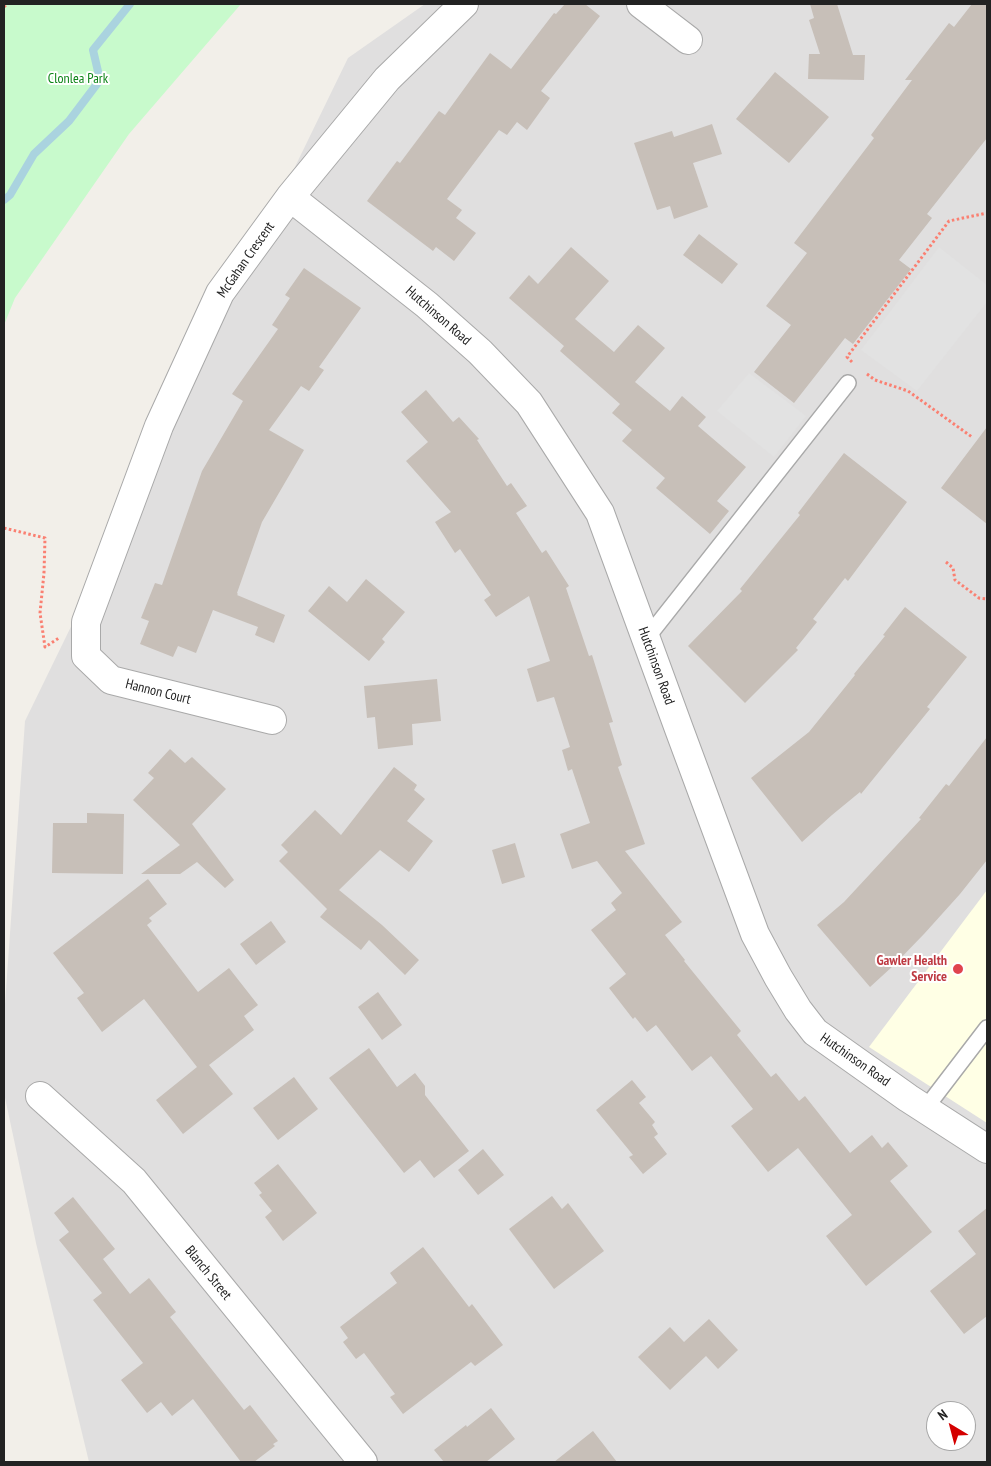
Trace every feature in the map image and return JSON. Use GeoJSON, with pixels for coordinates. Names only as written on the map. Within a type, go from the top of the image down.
{"type":"FeatureCollection","features":[{"type":"Feature","properties":{"kind":"street","name":"McGahan Crescent"},"geometry":{"type":"LineString","coordinates":[[86,622],[159,426],[220,293],[290,197],[387,78],[464,4]]}},
{"type":"Feature","properties":{"kind":"street"},"geometry":{"type":"LineString","coordinates":[[641,4],[688,40]]}},
{"type":"Feature","properties":{"kind":"street","name":"Hutchinson Road"},"geometry":{"type":"LineString","coordinates":[[290,197],[427,305],[480,352],[529,402],[600,513],[755,934],[798,1010],[815,1032],[925,1109],[987,1149]]}},
{"type":"Feature","properties":{"kind":"street","name":"Hannon Court"},"geometry":{"type":"LineString","coordinates":[[86,622],[86,656],[111,680],[272,720]]}},
{"type":"Feature","properties":{"kind":"street","name":"Blanch Street"},"geometry":{"type":"LineString","coordinates":[[40,1096],[134,1181],[362,1462]]}},
{"type":"Feature","properties":{"kind":"lane"},"geometry":{"type":"LineString","coordinates":[[646,639],[848,383]]}},
{"type":"Feature","properties":{"kind":"lane"},"geometry":{"type":"LineString","coordinates":[[925,1109],[980,1049],[987,1028]]}},
{"type":"Feature","properties":{"kind":"path"},"geometry":{"type":"LineString","coordinates":[[4,7],[7,4]]}},
{"type":"Feature","properties":{"kind":"path"},"geometry":{"type":"LineString","coordinates":[[854,363],[847,357],[949,221],[987,212]]}},
{"type":"Feature","properties":{"kind":"path"},"geometry":{"type":"LineString","coordinates":[[861,369],[875,380],[908,391],[972,437]]}},
{"type":"Feature","properties":{"kind":"path"},"geometry":{"type":"LineString","coordinates":[[4,528],[45,538],[40,613],[45,647],[86,622]]}},
{"type":"Feature","properties":{"kind":"path"},"geometry":{"type":"LineString","coordinates":[[946,562],[953,568],[955,580],[979,598],[987,599]]}},
{"type":"Feature","properties":{"kind":"shaded area"},"geometry":{"type":"Polygon","coordinates":[[[425,4],[987,4],[987,1462],[89,1462],[36,1243],[4,1093],[4,1018],[25,721],[348,58],[425,4]]]}},
{"type":"Feature","properties":{"kind":"shaded area"},"geometry":{"type":"Polygon","coordinates":[[[939,247],[987,285],[987,302],[917,391],[861,350],[939,247]]]}},
{"type":"Feature","properties":{"kind":"shaded area"},"geometry":{"type":"Polygon","coordinates":[[[749,373],[806,416],[774,457],[717,411],[749,373]]]}},
{"type":"Feature","properties":{"kind":"shaded area","name":"Gawler Health Service"},"geometry":{"type":"Polygon","coordinates":[[[987,890],[987,1123],[869,1047],[987,890]]]}},
{"type":"Feature","properties":{"kind":"green space","name":"Clonlea Park"},"geometry":{"type":"Polygon","coordinates":[[[4,4],[241,4],[129,134],[15,298],[4,325],[4,4]]]}},
{"type":"Feature","properties":{"kind":"building"},"geometry":{"type":"Polygon","coordinates":[[[565,4],[585,4],[600,16],[541,91],[550,98],[527,130],[517,122],[507,135],[499,130],[447,199],[462,210],[456,218],[476,233],[454,261],[436,247],[433,251],[367,201],[397,161],[400,163],[439,111],[445,115],[490,53],[511,69],[554,13],[556,14],[565,4]]]}},
{"type":"Feature","properties":{"kind":"building"},"geometry":{"type":"Polygon","coordinates":[[[810,4],[837,4],[853,55],[865,55],[864,80],[808,79],[809,54],[820,54],[809,20],[814,18],[810,4]]]}},
{"type":"Feature","properties":{"kind":"building"},"geometry":{"type":"Polygon","coordinates":[[[972,4],[987,4],[987,138],[927,214],[932,218],[899,260],[911,269],[853,344],[845,338],[794,403],[754,372],[791,325],[766,306],[807,253],[794,243],[874,138],[871,135],[912,80],[905,80],[949,23],[954,27],[972,4]]]}},
{"type":"Feature","properties":{"kind":"building"},"geometry":{"type":"Polygon","coordinates":[[[775,72],[829,117],[789,163],[736,119],[775,72]]]}},
{"type":"Feature","properties":{"kind":"building"},"geometry":{"type":"Polygon","coordinates":[[[712,124],[722,154],[693,163],[708,207],[674,219],[670,206],[657,210],[634,143],[672,131],[674,137],[712,124]]]}},
{"type":"Feature","properties":{"kind":"building"},"geometry":{"type":"Polygon","coordinates":[[[699,234],[738,264],[722,284],[683,255],[699,234]]]}},
{"type":"Feature","properties":{"kind":"building"},"geometry":{"type":"Polygon","coordinates":[[[571,247],[609,281],[575,319],[614,352],[638,325],[665,348],[635,382],[670,411],[682,396],[706,417],[698,426],[746,467],[717,501],[729,511],[710,534],[656,488],[665,478],[622,441],[632,430],[612,413],[620,404],[560,351],[564,346],[509,298],[529,275],[538,284],[571,247]]]}},
{"type":"Feature","properties":{"kind":"building"},"geometry":{"type":"Polygon","coordinates":[[[304,268],[361,308],[319,367],[324,370],[309,391],[301,386],[269,430],[304,450],[262,522],[237,595],[285,615],[274,643],[255,635],[258,627],[213,610],[196,653],[178,646],[173,657],[140,644],[149,621],[141,618],[155,583],[162,585],[202,471],[243,401],[232,394],[278,329],[272,325],[290,298],[285,295],[304,268]]]}},
{"type":"Feature","properties":{"kind":"building"},"geometry":{"type":"Polygon","coordinates":[[[426,390],[453,422],[459,417],[479,439],[477,440],[507,486],[511,483],[527,506],[516,513],[542,553],[546,550],[569,586],[566,588],[589,656],[592,655],[613,722],[609,723],[622,765],[618,767],[645,844],[625,851],[682,922],[665,935],[741,1031],[737,1035],[771,1077],[776,1073],[799,1101],[805,1096],[850,1153],[872,1135],[882,1148],[888,1142],[908,1166],[890,1181],[932,1232],[866,1286],[826,1236],[852,1215],[798,1148],[768,1172],[731,1126],[753,1109],[711,1056],[692,1071],[656,1025],[647,1032],[635,1017],[633,1019],[609,988],[626,974],[591,930],[616,910],[611,903],[622,893],[597,861],[572,869],[560,834],[590,823],[572,769],[568,771],[562,750],[570,747],[554,697],[537,702],[527,669],[550,661],[529,596],[496,617],[484,600],[491,595],[460,549],[455,553],[435,522],[451,512],[406,461],[428,442],[401,412],[426,390]]]}},
{"type":"Feature","properties":{"kind":"building"},"geometry":{"type":"Polygon","coordinates":[[[987,427],[987,524],[941,488],[987,427]]]}},
{"type":"Feature","properties":{"kind":"building"},"geometry":{"type":"Polygon","coordinates":[[[844,453],[907,502],[848,581],[845,578],[813,619],[817,622],[796,648],[798,650],[745,703],[688,646],[742,591],[740,589],[800,515],[798,513],[844,453]]]}},
{"type":"Feature","properties":{"kind":"building"},"geometry":{"type":"Polygon","coordinates":[[[366,579],[405,612],[382,639],[385,642],[369,661],[308,611],[329,586],[347,602],[366,579]]]}},
{"type":"Feature","properties":{"kind":"building"},"geometry":{"type":"Polygon","coordinates":[[[905,607],[967,657],[927,707],[930,709],[861,794],[860,792],[802,842],[751,778],[809,732],[885,636],[883,635],[905,607]]]}},
{"type":"Feature","properties":{"kind":"building"},"geometry":{"type":"Polygon","coordinates":[[[437,679],[441,721],[412,724],[413,745],[378,749],[375,717],[367,718],[364,686],[437,679]]]}},
{"type":"Feature","properties":{"kind":"building"},"geometry":{"type":"Polygon","coordinates":[[[987,737],[987,860],[924,934],[870,987],[817,925],[844,902],[921,819],[919,818],[946,784],[949,786],[987,737]]]}},
{"type":"Feature","properties":{"kind":"building"},"geometry":{"type":"Polygon","coordinates":[[[170,749],[185,763],[192,757],[226,789],[192,824],[234,880],[225,888],[197,862],[180,874],[141,874],[180,845],[133,800],[154,778],[148,773],[170,749]]]}},
{"type":"Feature","properties":{"kind":"building"},"geometry":{"type":"Polygon","coordinates":[[[394,767],[417,785],[414,790],[425,799],[407,821],[433,841],[409,872],[380,850],[339,890],[382,925],[419,960],[405,975],[369,940],[361,950],[320,917],[327,909],[279,861],[288,852],[281,845],[315,810],[341,835],[394,767]]]}},
{"type":"Feature","properties":{"kind":"building"},"geometry":{"type":"Polygon","coordinates":[[[87,813],[124,814],[123,874],[52,873],[53,823],[87,823],[87,813]]]}},
{"type":"Feature","properties":{"kind":"building"},"geometry":{"type":"Polygon","coordinates":[[[515,843],[525,877],[502,884],[492,850],[515,843]]]}},
{"type":"Feature","properties":{"kind":"building"},"geometry":{"type":"Polygon","coordinates":[[[148,879],[167,904],[149,918],[152,921],[147,925],[198,992],[229,968],[258,1005],[244,1016],[254,1030],[209,1065],[233,1094],[183,1134],[156,1100],[197,1067],[144,999],[102,1032],[77,998],[84,993],[53,953],[148,879]]]}},
{"type":"Feature","properties":{"kind":"building"},"geometry":{"type":"Polygon","coordinates":[[[271,921],[286,942],[256,965],[240,944],[271,921]]]}},
{"type":"Feature","properties":{"kind":"building"},"geometry":{"type":"Polygon","coordinates":[[[378,992],[402,1025],[382,1040],[358,1007],[378,992]]]}},
{"type":"Feature","properties":{"kind":"building"},"geometry":{"type":"Polygon","coordinates":[[[369,1048],[397,1087],[415,1073],[425,1086],[425,1095],[469,1151],[434,1178],[420,1160],[404,1173],[329,1078],[369,1048]]]}},
{"type":"Feature","properties":{"kind":"building"},"geometry":{"type":"Polygon","coordinates":[[[294,1077],[318,1109],[278,1140],[253,1108],[294,1077]]]}},
{"type":"Feature","properties":{"kind":"building"},"geometry":{"type":"Polygon","coordinates":[[[632,1080],[646,1097],[639,1103],[655,1122],[652,1125],[658,1134],[654,1137],[667,1154],[643,1174],[629,1157],[633,1155],[596,1110],[632,1080]]]}},
{"type":"Feature","properties":{"kind":"building"},"geometry":{"type":"Polygon","coordinates":[[[483,1149],[504,1175],[478,1195],[458,1170],[483,1149]]]}},
{"type":"Feature","properties":{"kind":"building"},"geometry":{"type":"Polygon","coordinates":[[[278,1164],[317,1213],[283,1241],[265,1217],[272,1211],[259,1195],[262,1193],[254,1183],[278,1164]]]}},
{"type":"Feature","properties":{"kind":"building"},"geometry":{"type":"Polygon","coordinates":[[[552,1196],[562,1209],[568,1203],[604,1251],[554,1289],[509,1229],[552,1196]]]}},
{"type":"Feature","properties":{"kind":"building"},"geometry":{"type":"Polygon","coordinates":[[[73,1197],[115,1249],[103,1259],[130,1294],[149,1278],[176,1312],[170,1317],[244,1410],[250,1405],[278,1441],[273,1444],[275,1446],[254,1462],[241,1462],[193,1399],[172,1416],[161,1402],[147,1413],[121,1380],[143,1363],[93,1300],[102,1293],[59,1240],[69,1232],[54,1213],[73,1197]]]}},
{"type":"Feature","properties":{"kind":"building"},"geometry":{"type":"Polygon","coordinates":[[[987,1208],[987,1316],[964,1334],[930,1291],[976,1254],[958,1231],[987,1208]]]}},
{"type":"Feature","properties":{"kind":"building"},"geometry":{"type":"Polygon","coordinates":[[[423,1247],[469,1307],[472,1304],[503,1345],[475,1366],[471,1362],[403,1414],[390,1397],[395,1394],[364,1353],[356,1359],[343,1342],[348,1338],[340,1327],[397,1283],[390,1273],[423,1247]]]}},
{"type":"Feature","properties":{"kind":"building"},"geometry":{"type":"Polygon","coordinates":[[[709,1319],[738,1350],[718,1369],[706,1356],[670,1390],[638,1357],[670,1327],[684,1342],[709,1319]]]}},
{"type":"Feature","properties":{"kind":"building"},"geometry":{"type":"Polygon","coordinates":[[[491,1408],[515,1439],[486,1462],[444,1462],[434,1450],[491,1408]]]}},
{"type":"Feature","properties":{"kind":"building"},"geometry":{"type":"Polygon","coordinates":[[[593,1431],[617,1462],[554,1462],[593,1431]]]}},
{"type":"Feature","properties":{"kind":"waterway"},"geometry":{"type":"LineString","coordinates":[[4,200],[10,195],[34,154],[69,121],[100,80],[93,50],[130,4]]}},
{"type":"Feature","properties":{"kind":"place","name":"Gawler Health Service"},"geometry":{"type":"Point","coordinates":[958,969]}}]}
